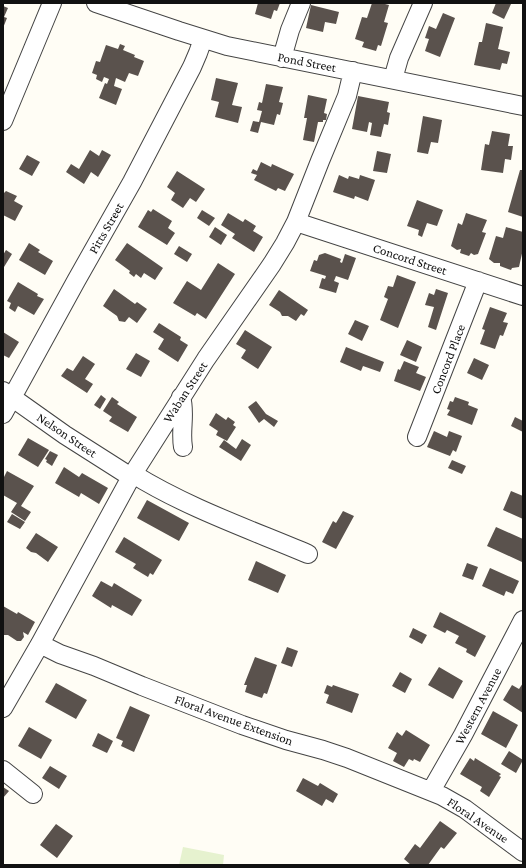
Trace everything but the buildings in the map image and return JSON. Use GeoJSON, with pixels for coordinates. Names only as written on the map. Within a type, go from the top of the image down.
{"type":"FeatureCollection","features":[{"type":"Feature","properties":{"kind":"street"},"geometry":{"type":"LineString","coordinates":[[3,121],[52,3]]}},
{"type":"Feature","properties":{"kind":"street","name":"Pond Street"},"geometry":{"type":"LineString","coordinates":[[96,3],[227,46],[523,106]]}},
{"type":"Feature","properties":{"kind":"street"},"geometry":{"type":"LineString","coordinates":[[282,58],[290,30],[301,3]]}},
{"type":"Feature","properties":{"kind":"street"},"geometry":{"type":"LineString","coordinates":[[393,79],[399,58],[424,3]]}},
{"type":"Feature","properties":{"kind":"street","name":"Pitts Street"},"geometry":{"type":"LineString","coordinates":[[3,414],[8,394],[76,281],[132,182],[192,67],[203,39]]}},
{"type":"Feature","properties":{"kind":"street","name":"Waban Street"},"geometry":{"type":"LineString","coordinates":[[3,708],[40,644],[132,475],[182,397],[272,264],[296,222],[347,96],[353,71]]}},
{"type":"Feature","properties":{"kind":"street","name":"Concord Street"},"geometry":{"type":"LineString","coordinates":[[296,222],[523,296]]}},
{"type":"Feature","properties":{"kind":"street","name":"Concord Place"},"geometry":{"type":"LineString","coordinates":[[417,437],[478,281]]}},
{"type":"Feature","properties":{"kind":"street","name":"Nelson Street"},"geometry":{"type":"LineString","coordinates":[[8,394],[65,435],[132,475],[191,505],[308,554]]}},
{"type":"Feature","properties":{"kind":"street"},"geometry":{"type":"LineString","coordinates":[[182,397],[184,412],[182,439],[183,447]]}},
{"type":"Feature","properties":{"kind":"street","name":"Western Avenue"},"geometry":{"type":"LineString","coordinates":[[431,791],[480,703],[523,620]]}},
{"type":"Feature","properties":{"kind":"street","name":"Floral Avenue Extension"},"geometry":{"type":"LineString","coordinates":[[40,644],[60,654],[242,725],[347,758],[431,791]]}},
{"type":"Feature","properties":{"kind":"street"},"geometry":{"type":"LineString","coordinates":[[3,770],[33,794]]}},
{"type":"Feature","properties":{"kind":"street","name":"Floral Avenue"},"geometry":{"type":"LineString","coordinates":[[431,791],[465,809],[523,852]]}},
{"type":"Feature","properties":{"kind":"green space"},"geometry":{"type":"Polygon","coordinates":[[[183,847],[224,855],[223,865],[179,865],[183,847]]]}}]}
